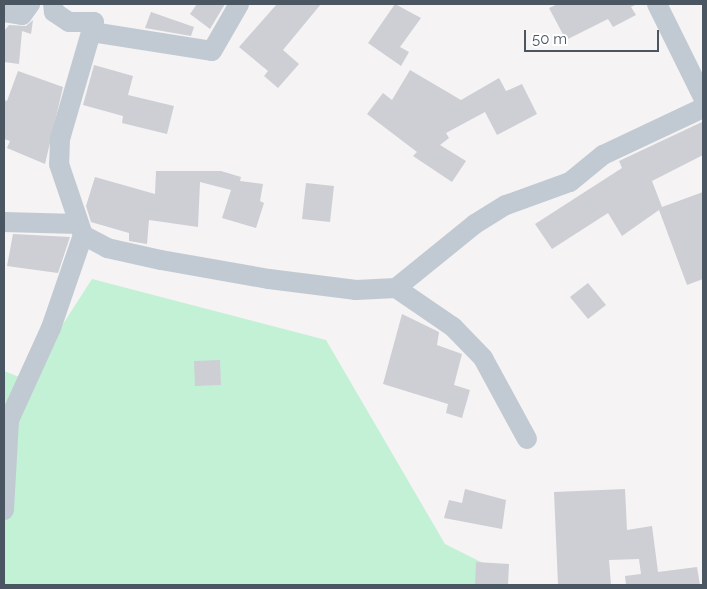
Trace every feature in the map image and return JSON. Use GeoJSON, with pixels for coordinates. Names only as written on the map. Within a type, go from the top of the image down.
{"type":"FeatureCollection","features":[{"type":"Feature","properties":{"kind":"street"},"geometry":{"type":"LineString","coordinates":[[4,12],[22,15],[30,4]]}},
{"type":"Feature","properties":{"kind":"street"},"geometry":{"type":"LineString","coordinates":[[4,510],[9,420],[51,328],[80,230],[60,164],[60,139],[94,22],[69,22],[54,12],[53,4]]}},
{"type":"Feature","properties":{"kind":"street"},"geometry":{"type":"LineString","coordinates":[[92,32],[212,51],[239,4]]}},
{"type":"Feature","properties":{"kind":"street"},"geometry":{"type":"LineString","coordinates":[[657,4],[703,97]]}},
{"type":"Feature","properties":{"kind":"street"},"geometry":{"type":"LineString","coordinates":[[4,222],[80,230],[107,248],[230,272],[356,290],[396,288],[474,224],[506,205],[570,182],[603,155],[703,108]]}},
{"type":"Feature","properties":{"kind":"street"},"geometry":{"type":"LineString","coordinates":[[396,288],[453,327],[483,358],[527,439]]}},
{"type":"Feature","properties":{"kind":"green space"},"geometry":{"type":"Polygon","coordinates":[[[92,279],[326,340],[445,544],[501,572],[503,585],[4,585],[4,371],[27,380],[92,279]]]}},
{"type":"Feature","properties":{"kind":"building"},"geometry":{"type":"Polygon","coordinates":[[[197,4],[225,4],[210,29],[190,14],[197,4]]]}},
{"type":"Feature","properties":{"kind":"building"},"geometry":{"type":"Polygon","coordinates":[[[277,4],[321,4],[283,50],[299,64],[278,88],[264,76],[268,71],[239,47],[277,4]]]}},
{"type":"Feature","properties":{"kind":"building"},"geometry":{"type":"Polygon","coordinates":[[[395,4],[421,18],[400,47],[409,52],[401,66],[368,43],[395,4]]]}},
{"type":"Feature","properties":{"kind":"building"},"geometry":{"type":"Polygon","coordinates":[[[558,4],[637,4],[631,7],[636,15],[613,27],[608,19],[566,40],[549,8],[558,4]]]}},
{"type":"Feature","properties":{"kind":"building"},"geometry":{"type":"Polygon","coordinates":[[[151,12],[194,27],[191,36],[145,28],[151,12]]]}},
{"type":"Feature","properties":{"kind":"building"},"geometry":{"type":"Polygon","coordinates":[[[33,20],[31,34],[22,31],[19,64],[4,62],[4,31],[9,25],[26,26],[33,20]]]}},
{"type":"Feature","properties":{"kind":"building"},"geometry":{"type":"Polygon","coordinates":[[[94,65],[133,76],[128,95],[174,106],[167,134],[122,123],[123,116],[83,105],[94,65]]]}},
{"type":"Feature","properties":{"kind":"building"},"geometry":{"type":"Polygon","coordinates":[[[410,70],[461,100],[499,78],[506,91],[522,84],[537,114],[497,135],[485,112],[446,133],[449,138],[440,145],[466,161],[452,182],[413,156],[417,152],[367,114],[383,93],[392,100],[410,70]]]}},
{"type":"Feature","properties":{"kind":"building"},"geometry":{"type":"Polygon","coordinates":[[[18,71],[63,87],[45,164],[7,148],[10,141],[4,139],[4,100],[7,101],[18,71]]]}},
{"type":"Feature","properties":{"kind":"building"},"geometry":{"type":"Polygon","coordinates":[[[702,122],[703,155],[652,181],[662,207],[703,192],[703,279],[687,285],[659,210],[622,236],[608,213],[552,249],[535,224],[622,168],[619,161],[702,122]]]}},
{"type":"Feature","properties":{"kind":"building"},"geometry":{"type":"Polygon","coordinates":[[[156,171],[221,171],[241,177],[240,181],[263,184],[260,201],[264,203],[256,228],[222,218],[231,190],[200,182],[198,227],[149,220],[147,244],[129,241],[129,233],[91,222],[86,206],[95,177],[155,194],[156,171]]]}},
{"type":"Feature","properties":{"kind":"building"},"geometry":{"type":"Polygon","coordinates":[[[306,183],[334,186],[330,222],[302,219],[306,183]]]}},
{"type":"Feature","properties":{"kind":"building"},"geometry":{"type":"Polygon","coordinates":[[[13,234],[70,237],[58,273],[7,266],[13,234]]]}},
{"type":"Feature","properties":{"kind":"building"},"geometry":{"type":"Polygon","coordinates":[[[588,283],[606,305],[588,319],[570,297],[588,283]]]}},
{"type":"Feature","properties":{"kind":"building"},"geometry":{"type":"Polygon","coordinates":[[[402,314],[439,332],[437,345],[462,354],[454,385],[470,390],[462,418],[446,413],[448,404],[383,384],[402,314]]]}},
{"type":"Feature","properties":{"kind":"building"},"geometry":{"type":"Polygon","coordinates":[[[220,360],[221,385],[195,386],[194,361],[220,360]]]}},
{"type":"Feature","properties":{"kind":"building"},"geometry":{"type":"Polygon","coordinates":[[[465,489],[506,500],[502,529],[444,518],[449,500],[462,503],[465,489]]]}},
{"type":"Feature","properties":{"kind":"building"},"geometry":{"type":"Polygon","coordinates":[[[625,489],[627,530],[652,526],[658,572],[697,567],[700,585],[626,585],[625,576],[641,574],[639,559],[609,560],[611,585],[558,585],[554,492],[625,489]]]}},
{"type":"Feature","properties":{"kind":"building"},"geometry":{"type":"Polygon","coordinates":[[[476,562],[509,564],[508,585],[475,585],[476,562]]]}}]}
